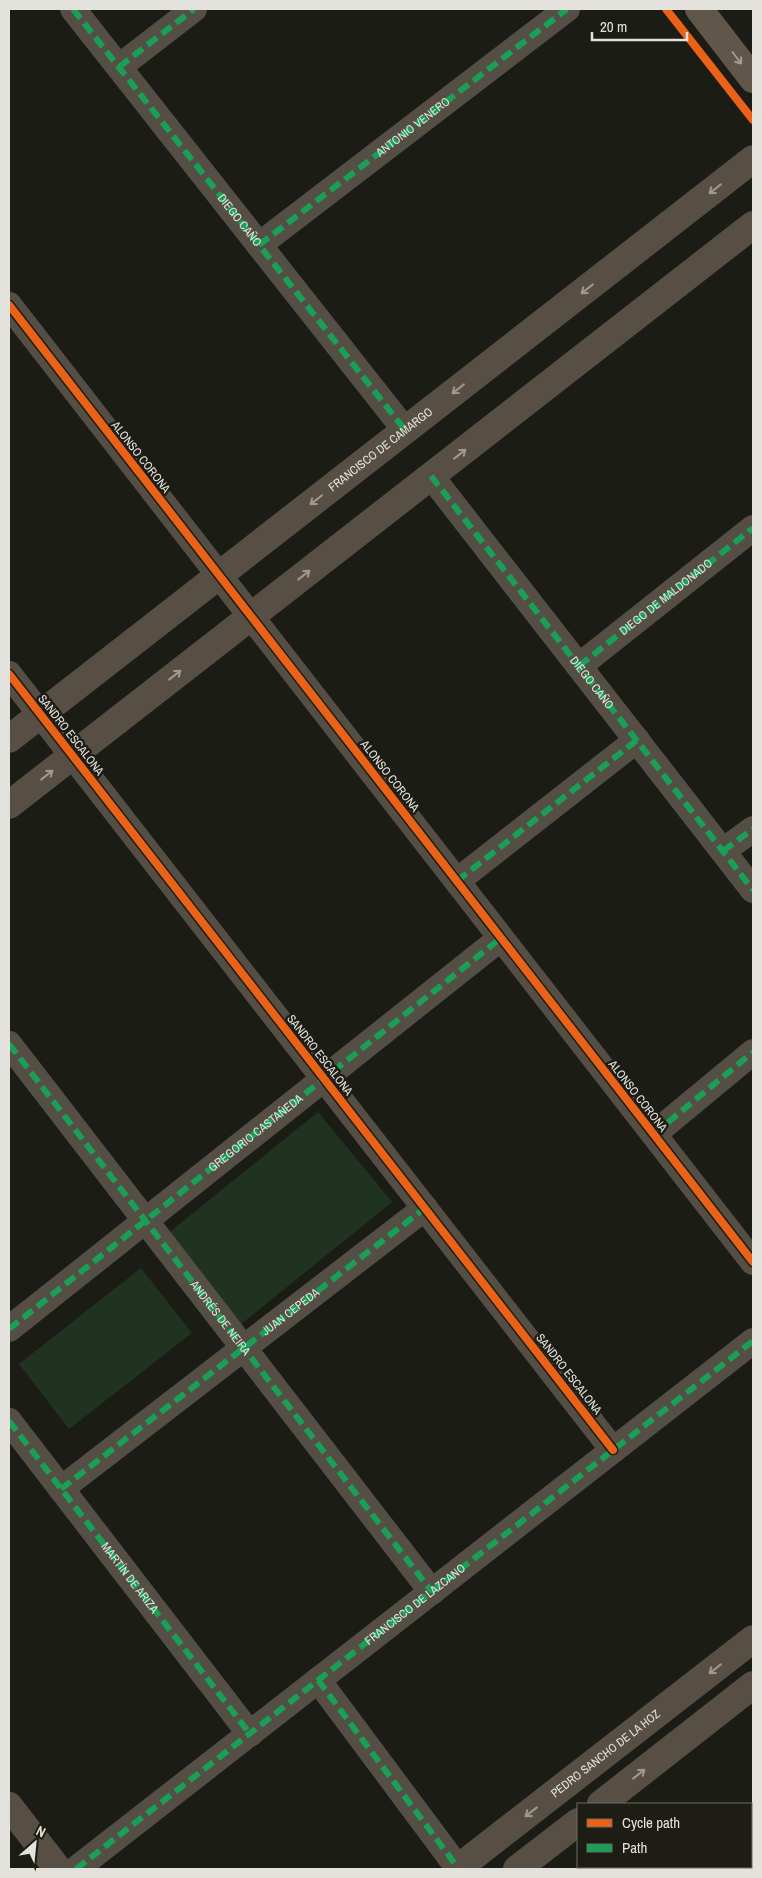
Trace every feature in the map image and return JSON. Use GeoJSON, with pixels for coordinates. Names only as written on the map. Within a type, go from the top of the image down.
{"type":"FeatureCollection","features":[{"type":"Feature","properties":{"kind":"main road"},"geometry":{"type":"LineString","coordinates":[[699,9],[753,79]]}},
{"type":"Feature","properties":{"kind":"street","name":"DIEGO CAÑO"},"geometry":{"type":"LineString","coordinates":[[73,9],[405,430]]}},
{"type":"Feature","properties":{"kind":"street"},"geometry":{"type":"LineString","coordinates":[[119,66],[194,9]]}},
{"type":"Feature","properties":{"kind":"street","name":"ANTONIO VENERO"},"geometry":{"type":"LineString","coordinates":[[259,245],[567,9]]}},
{"type":"Feature","properties":{"kind":"street","name":"FRANCISCO DE CAMARGO"},"geometry":{"type":"LineString","coordinates":[[9,739],[753,159]]}},
{"type":"Feature","properties":{"kind":"street"},"geometry":{"type":"LineString","coordinates":[[9,805],[753,225]]}},
{"type":"Feature","properties":{"kind":"street","name":"ALONSO CORONA"},"geometry":{"type":"LineString","coordinates":[[9,305],[753,1262]]}},
{"type":"Feature","properties":{"kind":"street","name":"DIEGO CAÑO"},"geometry":{"type":"LineString","coordinates":[[432,476],[753,890]]}},
{"type":"Feature","properties":{"kind":"street","name":"DIEGO DE MALDONADO"},"geometry":{"type":"LineString","coordinates":[[580,666],[753,528]]}},
{"type":"Feature","properties":{"kind":"street","name":"SANDRO ESCALONA"},"geometry":{"type":"LineString","coordinates":[[9,674],[613,1450]]}},
{"type":"Feature","properties":{"kind":"street"},"geometry":{"type":"LineString","coordinates":[[457,881],[637,740]]}},
{"type":"Feature","properties":{"kind":"street"},"geometry":{"type":"LineString","coordinates":[[723,851],[753,829]]}},
{"type":"Feature","properties":{"kind":"street","name":"GREGORIO CASTAÑEDA"},"geometry":{"type":"LineString","coordinates":[[9,1329],[323,1077],[501,938]]}},
{"type":"Feature","properties":{"kind":"street","name":"ANDRÉS DE NEIRA"},"geometry":{"type":"LineString","coordinates":[[9,1044],[432,1592]]}},
{"type":"Feature","properties":{"kind":"street"},"geometry":{"type":"LineString","coordinates":[[654,1134],[753,1052]]}},
{"type":"Feature","properties":{"kind":"street","name":"JUAN CEPEDA"},"geometry":{"type":"LineString","coordinates":[[61,1489],[425,1208]]}},
{"type":"Feature","properties":{"kind":"street","name":"FRANCISCO DE LAZCANO"},"geometry":{"type":"LineString","coordinates":[[76,1869],[753,1340]]}},
{"type":"Feature","properties":{"kind":"street","name":"MARTÍN DE ARIZA"},"geometry":{"type":"LineString","coordinates":[[9,1421],[250,1734]]}},
{"type":"Feature","properties":{"kind":"street","name":"PEDRO SANCHO DE LA HOZ"},"geometry":{"type":"LineString","coordinates":[[458,1869],[753,1639]]}},
{"type":"Feature","properties":{"kind":"street"},"geometry":{"type":"LineString","coordinates":[[318,1680],[458,1869]]}},
{"type":"Feature","properties":{"kind":"street"},"geometry":{"type":"LineString","coordinates":[[601,1803],[753,1685]]}},
{"type":"Feature","properties":{"kind":"street"},"geometry":{"type":"LineString","coordinates":[[9,1806],[58,1869]]}},
{"type":"Feature","properties":{"kind":"street"},"geometry":{"type":"LineString","coordinates":[[517,1869],[577,1823]]}},
{"type":"Feature","properties":{"kind":"green space"},"geometry":{"type":"Polygon","coordinates":[[[318,1112],[392,1202],[240,1325],[166,1235],[318,1112]]]}},
{"type":"Feature","properties":{"kind":"green space"},"geometry":{"type":"Polygon","coordinates":[[[141,1268],[192,1333],[69,1429],[19,1364],[141,1268]]]}},
{"type":"Feature","properties":{"kind":"marked path"},"geometry":{"type":"LineString","coordinates":[[73,9],[405,430]]}},
{"type":"Feature","properties":{"kind":"marked path"},"geometry":{"type":"LineString","coordinates":[[119,67],[194,9]]}},
{"type":"Feature","properties":{"kind":"marked path"},"geometry":{"type":"LineString","coordinates":[[259,245],[567,9]]}},
{"type":"Feature","properties":{"kind":"marked path"},"geometry":{"type":"LineString","coordinates":[[431,476],[753,890]]}},
{"type":"Feature","properties":{"kind":"marked path"},"geometry":{"type":"LineString","coordinates":[[579,666],[753,528]]}},
{"type":"Feature","properties":{"kind":"marked path"},"geometry":{"type":"LineString","coordinates":[[457,881],[637,740]]}},
{"type":"Feature","properties":{"kind":"marked path"},"geometry":{"type":"LineString","coordinates":[[723,851],[753,829]]}},
{"type":"Feature","properties":{"kind":"marked path"},"geometry":{"type":"LineString","coordinates":[[9,1329],[501,938]]}},
{"type":"Feature","properties":{"kind":"marked path"},"geometry":{"type":"LineString","coordinates":[[9,1044],[432,1592]]}},
{"type":"Feature","properties":{"kind":"marked path"},"geometry":{"type":"LineString","coordinates":[[654,1134],[753,1052]]}},
{"type":"Feature","properties":{"kind":"marked path"},"geometry":{"type":"LineString","coordinates":[[61,1489],[425,1208]]}},
{"type":"Feature","properties":{"kind":"marked path"},"geometry":{"type":"LineString","coordinates":[[76,1869],[753,1341]]}},
{"type":"Feature","properties":{"kind":"marked path"},"geometry":{"type":"LineString","coordinates":[[9,1421],[250,1734]]}},
{"type":"Feature","properties":{"kind":"marked path"},"geometry":{"type":"LineString","coordinates":[[318,1680],[458,1868]]}},
{"type":"Feature","properties":{"kind":"cycle path"},"geometry":{"type":"LineString","coordinates":[[666,9],[753,120]]}},
{"type":"Feature","properties":{"kind":"cycle path"},"geometry":{"type":"LineString","coordinates":[[9,305],[753,1262]]}},
{"type":"Feature","properties":{"kind":"cycle path"},"geometry":{"type":"LineString","coordinates":[[9,674],[613,1450]]}}]}
